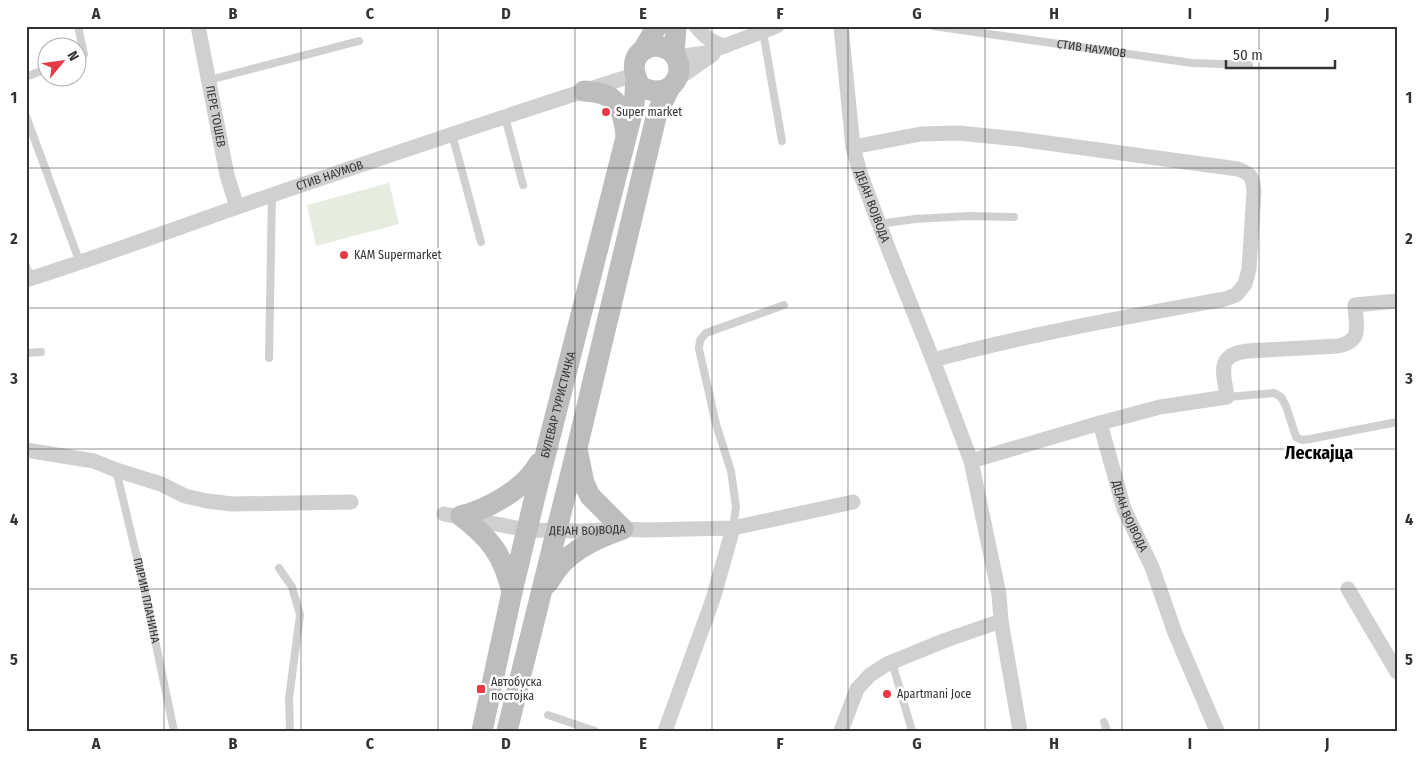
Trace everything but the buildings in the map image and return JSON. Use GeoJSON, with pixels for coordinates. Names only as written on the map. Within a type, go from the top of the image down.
{"type":"FeatureCollection","features":[{"type":"Feature","properties":{"kind":"main road","name":"БУЛЕВАР ТУРИСТИЧКА"},"geometry":{"type":"LineString","coordinates":[[482,731],[527,530],[634,106],[637,66],[657,26]]}},
{"type":"Feature","properties":{"kind":"main road"},"geometry":{"type":"LineString","coordinates":[[675,56],[676,26]]}},
{"type":"Feature","properties":{"kind":"main road"},"geometry":{"type":"LineString","coordinates":[[507,731],[657,113],[679,72],[675,56],[671,51],[659,46],[652,46],[637,66],[641,87],[654,92],[662,91],[673,83]]}},
{"type":"Feature","properties":{"kind":"main road"},"geometry":{"type":"LineString","coordinates":[[584,91],[596,91],[608,95],[614,100],[621,111],[626,139]]}},
{"type":"Feature","properties":{"kind":"main road"},"geometry":{"type":"LineString","coordinates":[[452,515],[474,513],[520,486],[534,471],[549,442]]}},
{"type":"Feature","properties":{"kind":"main road"},"geometry":{"type":"LineString","coordinates":[[540,595],[559,567],[576,552],[597,540],[623,529],[590,496],[584,483],[577,448]]}},
{"type":"Feature","properties":{"kind":"main road"},"geometry":{"type":"LineString","coordinates":[[452,515],[478,529],[487,538],[496,550],[508,576],[512,592]]}},
{"type":"Feature","properties":{"kind":"street","name":"ПЕРЕ ТОШЕВ"},"geometry":{"type":"LineString","coordinates":[[198,26],[227,175],[237,207]]}},
{"type":"Feature","properties":{"kind":"street"},"geometry":{"type":"LineString","coordinates":[[696,26],[705,38],[724,46]]}},
{"type":"Feature","properties":{"kind":"street","name":"ДЕЈАН ВОЈВОДА"},"geometry":{"type":"LineString","coordinates":[[841,26],[853,147],[860,173],[934,360],[971,461],[998,594],[1020,731]]}},
{"type":"Feature","properties":{"kind":"street"},"geometry":{"type":"LineString","coordinates":[[675,56],[706,53],[772,28]]}},
{"type":"Feature","properties":{"kind":"street"},"geometry":{"type":"LineString","coordinates":[[673,83],[724,46]]}},
{"type":"Feature","properties":{"kind":"street","name":"СТИВ НАУМОВ"},"geometry":{"type":"LineString","coordinates":[[28,275],[80,263],[272,195],[584,91],[637,66]]}},
{"type":"Feature","properties":{"kind":"street"},"geometry":{"type":"LineString","coordinates":[[853,147],[921,134],[959,133],[1027,140],[1238,169],[1247,173],[1253,180],[1254,192],[1249,269],[1245,284],[1236,294],[1225,299],[1056,331],[934,360]]}},
{"type":"Feature","properties":{"kind":"street"},"geometry":{"type":"LineString","coordinates":[[971,461],[1160,407],[1227,397],[1223,367],[1227,357],[1237,352],[1347,344],[1354,340],[1357,331],[1355,305],[1397,301]]}},
{"type":"Feature","properties":{"kind":"street","name":"ДЕЈАН ВОЈВОДА"},"geometry":{"type":"LineString","coordinates":[[1100,423],[1124,509],[1152,567],[1175,633],[1217,731]]}},
{"type":"Feature","properties":{"kind":"street"},"geometry":{"type":"LineString","coordinates":[[26,450],[94,461],[161,484],[185,496],[208,501],[232,504],[350,502]]}},
{"type":"Feature","properties":{"kind":"street","name":"ДЕЈАН ВОЈВОДА"},"geometry":{"type":"LineString","coordinates":[[452,515],[527,530],[733,528],[853,502]]}},
{"type":"Feature","properties":{"kind":"street"},"geometry":{"type":"LineString","coordinates":[[665,731],[713,599],[733,528]]}},
{"type":"Feature","properties":{"kind":"street"},"geometry":{"type":"LineString","coordinates":[[1348,589],[1397,672]]}},
{"type":"Feature","properties":{"kind":"street"},"geometry":{"type":"LineString","coordinates":[[841,731],[857,689],[870,675],[892,662],[946,640],[1001,621]]}},
{"type":"Feature","properties":{"kind":"lane","name":"СТИВ НАУМОВ"},"geometry":{"type":"LineString","coordinates":[[933,26],[1192,63],[1249,64]]}},
{"type":"Feature","properties":{"kind":"lane"},"geometry":{"type":"LineString","coordinates":[[772,28],[771,74],[782,140]]}},
{"type":"Feature","properties":{"kind":"lane"},"geometry":{"type":"LineString","coordinates":[[209,80],[359,41]]}},
{"type":"Feature","properties":{"kind":"lane"},"geometry":{"type":"LineString","coordinates":[[26,77],[38,72]]}},
{"type":"Feature","properties":{"kind":"lane"},"geometry":{"type":"LineString","coordinates":[[26,116],[80,263]]}},
{"type":"Feature","properties":{"kind":"lane"},"geometry":{"type":"LineString","coordinates":[[505,117],[523,185]]}},
{"type":"Feature","properties":{"kind":"lane"},"geometry":{"type":"LineString","coordinates":[[452,134],[481,242]]}},
{"type":"Feature","properties":{"kind":"lane"},"geometry":{"type":"LineString","coordinates":[[269,358],[272,195]]}},
{"type":"Feature","properties":{"kind":"lane"},"geometry":{"type":"LineString","coordinates":[[879,224],[916,219],[969,216],[1014,217]]}},
{"type":"Feature","properties":{"kind":"lane"},"geometry":{"type":"LineString","coordinates":[[733,528],[736,507],[731,471],[716,424],[699,349],[700,340],[706,333],[784,305]]}},
{"type":"Feature","properties":{"kind":"lane"},"geometry":{"type":"LineString","coordinates":[[26,353],[41,352]]}},
{"type":"Feature","properties":{"kind":"lane"},"geometry":{"type":"LineString","coordinates":[[1227,397],[1274,393],[1281,397],[1286,406],[1296,437],[1302,440],[1397,422]]}},
{"type":"Feature","properties":{"kind":"lane","name":"ПИРИН ПЛАНИНА"},"geometry":{"type":"LineString","coordinates":[[116,470],[144,587],[174,731]]}},
{"type":"Feature","properties":{"kind":"lane"},"geometry":{"type":"LineString","coordinates":[[279,568],[292,587],[300,615],[289,698],[290,731]]}},
{"type":"Feature","properties":{"kind":"lane"},"geometry":{"type":"LineString","coordinates":[[892,662],[912,731]]}},
{"type":"Feature","properties":{"kind":"lane"},"geometry":{"type":"LineString","coordinates":[[548,715],[595,731]]}},
{"type":"Feature","properties":{"kind":"lane"},"geometry":{"type":"LineString","coordinates":[[1104,722],[1107,731]]}},
{"type":"Feature","properties":{"kind":"shaded area"},"geometry":{"type":"Polygon","coordinates":[[[389,183],[399,224],[316,246],[307,205],[389,183]]]}},
{"type":"Feature","properties":{"kind":"place","name":"Super market"},"geometry":{"type":"Point","coordinates":[606,112]}},
{"type":"Feature","properties":{"kind":"place","name":"KAM Supermarket"},"geometry":{"type":"Point","coordinates":[344,255]}},
{"type":"Feature","properties":{"kind":"place","name":"Автобуска постојка"},"geometry":{"type":"Point","coordinates":[481,689]}},
{"type":"Feature","properties":{"kind":"place","name":"Apartmani Joce"},"geometry":{"type":"Point","coordinates":[887,694]}},
{"type":"Feature","properties":{"kind":"district","name":"Лескајца"},"geometry":{"type":"Point","coordinates":[1319,453]}}]}
